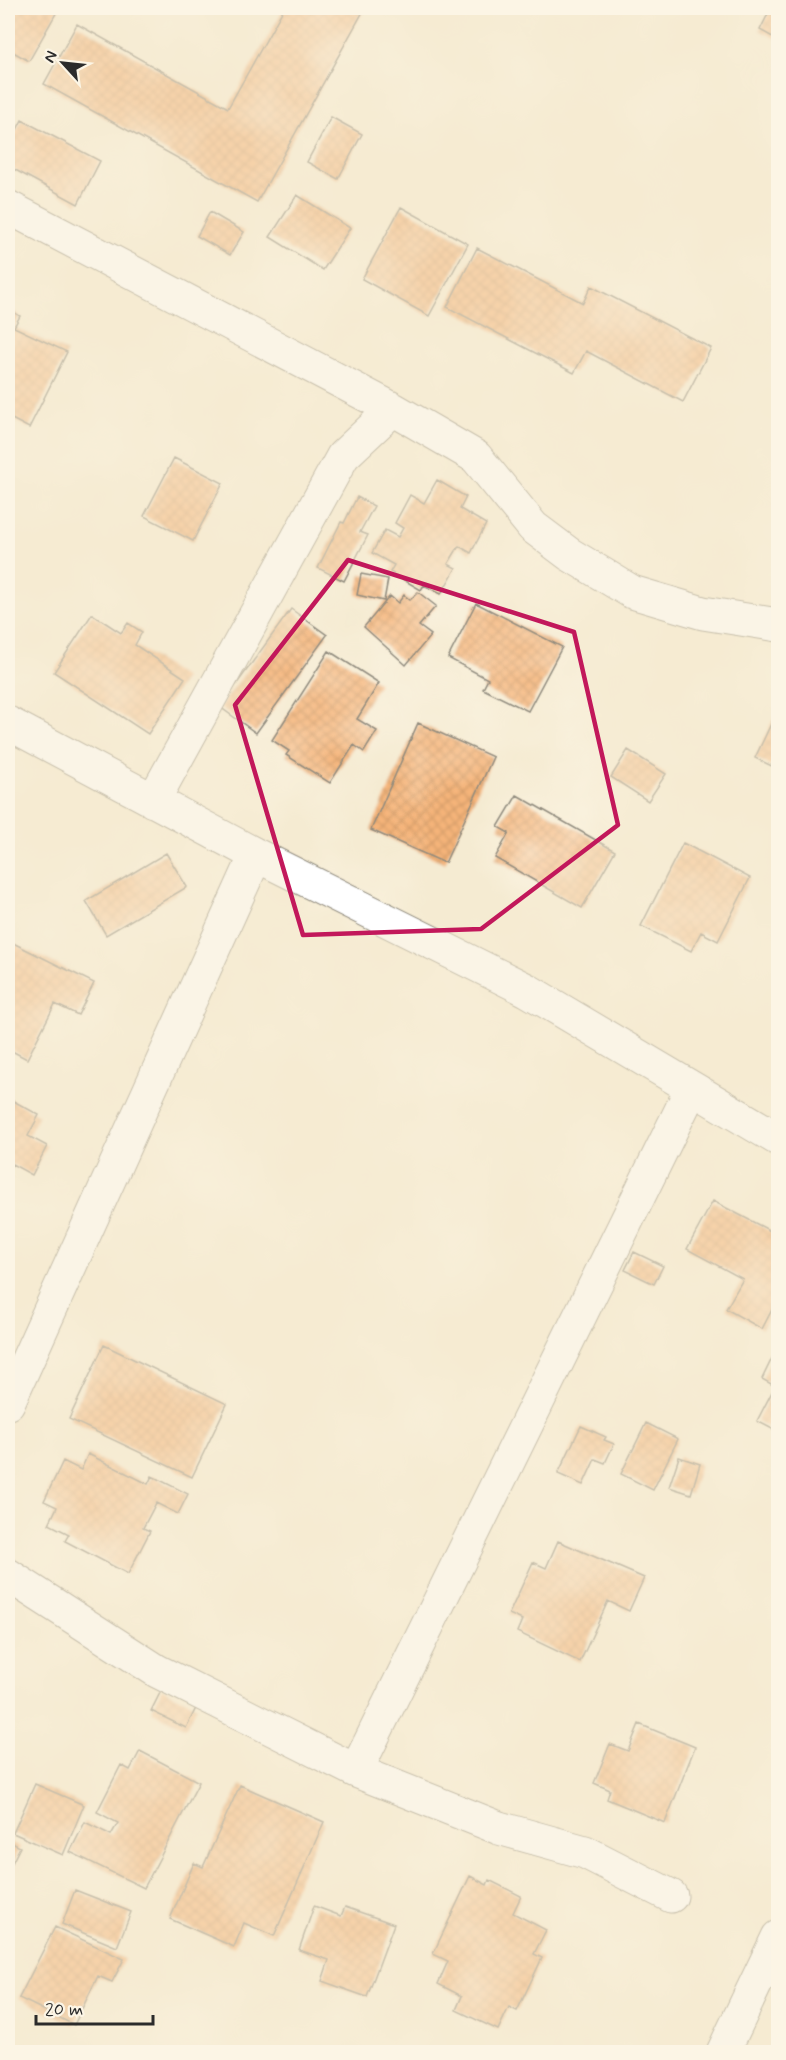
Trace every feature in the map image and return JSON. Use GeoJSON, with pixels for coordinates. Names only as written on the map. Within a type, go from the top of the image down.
{"type":"FeatureCollection","features":[{"type":"Feature","properties":{"kind":"street"},"geometry":{"type":"LineString","coordinates":[[8,207],[393,409],[476,457],[533,527],[569,555],[632,592],[704,613],[778,625]]}},
{"type":"Feature","properties":{"kind":"street"},"geometry":{"type":"LineString","coordinates":[[153,801],[343,456],[393,409]]}},
{"type":"Feature","properties":{"kind":"street"},"geometry":{"type":"LineString","coordinates":[[8,723],[256,855],[527,990],[778,1139]]}},
{"type":"Feature","properties":{"kind":"street"},"geometry":{"type":"LineString","coordinates":[[8,1403],[256,855]]}},
{"type":"Feature","properties":{"kind":"street"},"geometry":{"type":"LineString","coordinates":[[356,1771],[692,1088]]}},
{"type":"Feature","properties":{"kind":"street"},"geometry":{"type":"LineString","coordinates":[[8,1575],[157,1671],[356,1771],[499,1828],[585,1852],[671,1896]]}},
{"type":"Feature","properties":{"kind":"street"},"geometry":{"type":"LineString","coordinates":[[723,2052],[778,1937]]}},
{"type":"Feature","properties":{"kind":"highlighted area"},"geometry":{"type":"Polygon","coordinates":[[[348,560],[574,632],[618,825],[481,929],[303,935],[235,705],[348,560]]]}},
{"type":"Feature","properties":{"kind":"building"},"geometry":{"type":"Polygon","coordinates":[[[8,8],[59,8],[29,61],[8,49],[8,8]]]}},
{"type":"Feature","properties":{"kind":"building"},"geometry":{"type":"Polygon","coordinates":[[[284,8],[365,8],[257,202],[44,84],[77,24],[228,108],[284,8]]]}},
{"type":"Feature","properties":{"kind":"building"},"geometry":{"type":"Polygon","coordinates":[[[771,8],[778,8],[778,40],[760,30],[771,8]]]}},
{"type":"Feature","properties":{"kind":"building"},"geometry":{"type":"Polygon","coordinates":[[[331,117],[362,134],[338,179],[307,162],[331,117]]]}},
{"type":"Feature","properties":{"kind":"building"},"geometry":{"type":"Polygon","coordinates":[[[22,120],[100,161],[78,204],[8,166],[8,147],[22,120]]]}},
{"type":"Feature","properties":{"kind":"building"},"geometry":{"type":"Polygon","coordinates":[[[297,195],[350,228],[323,270],[270,237],[297,195]]]}},
{"type":"Feature","properties":{"kind":"building"},"geometry":{"type":"Polygon","coordinates":[[[401,207],[468,244],[429,316],[362,279],[401,207]]]}},
{"type":"Feature","properties":{"kind":"building"},"geometry":{"type":"Polygon","coordinates":[[[210,212],[244,232],[230,255],[197,236],[210,212]]]}},
{"type":"Feature","properties":{"kind":"building"},"geometry":{"type":"Polygon","coordinates":[[[477,248],[583,303],[591,286],[711,348],[683,402],[586,351],[574,373],[447,307],[477,248]]]}},
{"type":"Feature","properties":{"kind":"building"},"geometry":{"type":"Polygon","coordinates":[[[8,309],[20,316],[14,327],[67,352],[29,428],[8,417],[8,309]]]}},
{"type":"Feature","properties":{"kind":"building"},"geometry":{"type":"Polygon","coordinates":[[[174,458],[223,483],[193,541],[144,516],[174,458]]]}},
{"type":"Feature","properties":{"kind":"building"},"geometry":{"type":"Polygon","coordinates":[[[437,480],[466,497],[460,509],[486,524],[471,553],[459,546],[448,564],[456,568],[441,594],[424,585],[421,590],[390,572],[394,565],[372,553],[385,530],[398,537],[403,528],[395,523],[410,495],[424,503],[437,480]]]}},
{"type":"Feature","properties":{"kind":"building"},"geometry":{"type":"Polygon","coordinates":[[[357,497],[374,506],[360,532],[368,535],[344,581],[318,568],[341,522],[344,523],[357,497]]]}},
{"type":"Feature","properties":{"kind":"building"},"geometry":{"type":"Polygon","coordinates":[[[361,574],[388,579],[384,601],[357,595],[361,574]]]}},
{"type":"Feature","properties":{"kind":"building"},"geometry":{"type":"Polygon","coordinates":[[[418,592],[436,606],[419,626],[431,635],[406,665],[364,627],[390,596],[398,603],[404,595],[410,600],[418,592]]]}},
{"type":"Feature","properties":{"kind":"building"},"geometry":{"type":"Polygon","coordinates":[[[476,603],[562,647],[528,711],[483,689],[488,679],[448,658],[476,603]]]}},
{"type":"Feature","properties":{"kind":"building"},"geometry":{"type":"Polygon","coordinates":[[[291,609],[327,635],[256,733],[220,707],[291,609]]]}},
{"type":"Feature","properties":{"kind":"building"},"geometry":{"type":"Polygon","coordinates":[[[92,614],[121,633],[128,623],[142,632],[135,645],[185,678],[148,734],[54,672],[92,614]]]}},
{"type":"Feature","properties":{"kind":"building"},"geometry":{"type":"Polygon","coordinates":[[[329,651],[379,683],[357,719],[377,731],[364,752],[354,745],[330,783],[286,755],[289,751],[272,740],[329,651]]]}},
{"type":"Feature","properties":{"kind":"building"},"geometry":{"type":"Polygon","coordinates":[[[778,709],[778,769],[755,758],[778,709]]]}},
{"type":"Feature","properties":{"kind":"building"},"geometry":{"type":"Polygon","coordinates":[[[418,723],[493,757],[445,863],[371,830],[418,723]]]}},
{"type":"Feature","properties":{"kind":"building"},"geometry":{"type":"Polygon","coordinates":[[[628,750],[666,774],[648,801],[611,777],[628,750]]]}},
{"type":"Feature","properties":{"kind":"building"},"geometry":{"type":"Polygon","coordinates":[[[517,795],[615,851],[582,908],[495,858],[509,833],[498,827],[517,795]]]}},
{"type":"Feature","properties":{"kind":"building"},"geometry":{"type":"Polygon","coordinates":[[[683,843],[750,878],[718,941],[701,932],[691,951],[641,926],[683,843]]]}},
{"type":"Feature","properties":{"kind":"building"},"geometry":{"type":"Polygon","coordinates":[[[166,853],[187,887],[106,935],[86,901],[166,853]]]}},
{"type":"Feature","properties":{"kind":"building"},"geometry":{"type":"Polygon","coordinates":[[[13,943],[94,983],[78,1015],[55,1004],[27,1059],[8,1049],[8,954],[13,943]]]}},
{"type":"Feature","properties":{"kind":"building"},"geometry":{"type":"Polygon","coordinates":[[[8,1098],[39,1115],[28,1136],[47,1146],[32,1175],[12,1164],[8,1172],[8,1098]]]}},
{"type":"Feature","properties":{"kind":"building"},"geometry":{"type":"Polygon","coordinates":[[[713,1201],[778,1235],[778,1298],[762,1329],[726,1309],[743,1279],[687,1249],[713,1201]]]}},
{"type":"Feature","properties":{"kind":"building"},"geometry":{"type":"Polygon","coordinates":[[[634,1252],[663,1266],[654,1284],[625,1270],[634,1252]]]}},
{"type":"Feature","properties":{"kind":"building"},"geometry":{"type":"Polygon","coordinates":[[[104,1345],[227,1404],[192,1477],[69,1419],[104,1345]]]}},
{"type":"Feature","properties":{"kind":"building"},"geometry":{"type":"Polygon","coordinates":[[[778,1346],[778,1432],[757,1421],[775,1386],[762,1379],[778,1346]]]}},
{"type":"Feature","properties":{"kind":"building"},"geometry":{"type":"Polygon","coordinates":[[[646,1423],[678,1439],[653,1490],[621,1474],[646,1423]]]}},
{"type":"Feature","properties":{"kind":"building"},"geometry":{"type":"Polygon","coordinates":[[[581,1426],[606,1437],[604,1440],[614,1444],[605,1463],[595,1459],[583,1485],[558,1474],[581,1426]]]}},
{"type":"Feature","properties":{"kind":"building"},"geometry":{"type":"Polygon","coordinates":[[[88,1454],[148,1484],[152,1476],[188,1494],[178,1514],[156,1503],[143,1528],[150,1531],[128,1574],[65,1541],[69,1534],[49,1524],[57,1507],[44,1501],[63,1461],[81,1470],[88,1454]]]}},
{"type":"Feature","properties":{"kind":"building"},"geometry":{"type":"Polygon","coordinates":[[[679,1457],[700,1464],[691,1494],[669,1487],[679,1457]]]}},
{"type":"Feature","properties":{"kind":"building"},"geometry":{"type":"Polygon","coordinates":[[[558,1541],[644,1578],[629,1611],[608,1601],[580,1662],[517,1632],[522,1620],[509,1614],[533,1562],[546,1568],[558,1541]]]}},
{"type":"Feature","properties":{"kind":"building"},"geometry":{"type":"Polygon","coordinates":[[[162,1689],[197,1706],[186,1728],[151,1711],[162,1689]]]}},
{"type":"Feature","properties":{"kind":"building"},"geometry":{"type":"Polygon","coordinates":[[[639,1724],[695,1747],[665,1823],[607,1799],[610,1790],[594,1783],[610,1744],[628,1751],[639,1724]]]}},
{"type":"Feature","properties":{"kind":"building"},"geometry":{"type":"Polygon","coordinates":[[[140,1751],[199,1782],[144,1888],[70,1852],[85,1822],[111,1835],[118,1823],[97,1812],[121,1765],[130,1770],[140,1751]]]}},
{"type":"Feature","properties":{"kind":"building"},"geometry":{"type":"Polygon","coordinates":[[[35,1784],[84,1805],[63,1855],[13,1833],[35,1784]]]}},
{"type":"Feature","properties":{"kind":"building"},"geometry":{"type":"Polygon","coordinates":[[[240,1785],[324,1822],[274,1936],[244,1923],[234,1947],[170,1919],[194,1863],[203,1867],[240,1785]]]}},
{"type":"Feature","properties":{"kind":"building"},"geometry":{"type":"Polygon","coordinates":[[[8,1841],[20,1847],[8,1871],[8,1841]]]}},
{"type":"Feature","properties":{"kind":"building"},"geometry":{"type":"Polygon","coordinates":[[[470,1876],[487,1885],[489,1880],[521,1896],[513,1913],[546,1930],[534,1954],[542,1958],[517,2011],[509,2007],[498,2030],[456,2010],[462,1996],[438,1984],[448,1961],[433,1954],[470,1876]]]}},
{"type":"Feature","properties":{"kind":"building"},"geometry":{"type":"Polygon","coordinates":[[[75,1890],[131,1912],[117,1947],[62,1924],[75,1890]]]}},
{"type":"Feature","properties":{"kind":"building"},"geometry":{"type":"Polygon","coordinates":[[[314,1906],[341,1916],[345,1907],[394,1924],[367,1997],[322,1981],[329,1960],[299,1950],[314,1906]]]}},
{"type":"Feature","properties":{"kind":"building"},"geometry":{"type":"Polygon","coordinates":[[[55,1927],[124,1959],[112,1982],[98,1976],[74,2025],[19,1998],[55,1927]]]}}]}
